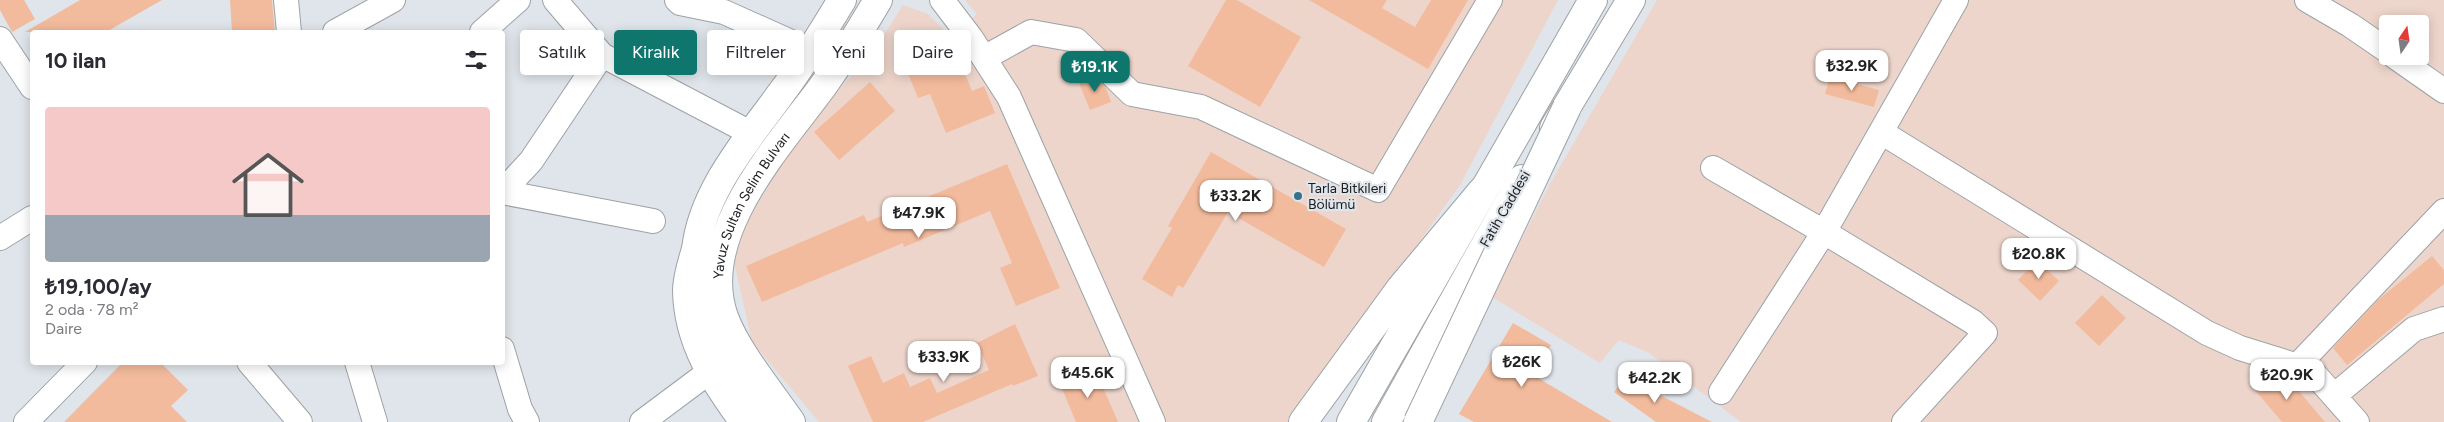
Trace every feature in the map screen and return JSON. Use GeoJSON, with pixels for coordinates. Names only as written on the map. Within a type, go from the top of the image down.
{"type":"FeatureCollection","features":[{"type":"Feature","properties":{"kind":"main road","name":"Fatih Caddesi"},"geometry":{"type":"LineString","coordinates":[[1351,422],[1591,0]]}},
{"type":"Feature","properties":{"kind":"main road","name":"Fatih Caddesi"},"geometry":{"type":"LineString","coordinates":[[1386,422],[1502,212],[1605,47],[1631,0]]}},
{"type":"Feature","properties":{"kind":"main road"},"geometry":{"type":"LineString","coordinates":[[1605,47],[1636,0]]}},
{"type":"Feature","properties":{"kind":"main road","name":"Yavuz Sultan Selim Bulvarı"},"geometry":{"type":"LineString","coordinates":[[770,422],[712,339],[703,308],[696,271],[696,250],[714,194],[728,168],[809,54],[841,1]]}},
{"type":"Feature","properties":{"kind":"main road","name":"Yavuz Sultan Selim Bulvarı"},"geometry":{"type":"LineString","coordinates":[[791,422],[738,344],[724,316],[719,291],[719,264],[723,242],[734,218],[763,168],[880,1]]}},
{"type":"Feature","properties":{"kind":"main road"},"geometry":{"type":"LineString","coordinates":[[1418,422],[1567,107]]}},
{"type":"Feature","properties":{"kind":"main road"},"geometry":{"type":"LineString","coordinates":[[1303,422],[1400,289],[1482,191]]}},
{"type":"Feature","properties":{"kind":"main road"},"geometry":{"type":"LineString","coordinates":[[696,250],[687,290],[696,342],[709,372],[744,422]]}},
{"type":"Feature","properties":{"kind":"street"},"geometry":{"type":"LineString","coordinates":[[286,0],[289,30]]}},
{"type":"Feature","properties":{"kind":"street"},"geometry":{"type":"LineString","coordinates":[[339,30],[393,0]]}},
{"type":"Feature","properties":{"kind":"street"},"geometry":{"type":"LineString","coordinates":[[484,30],[518,0]]}},
{"type":"Feature","properties":{"kind":"street"},"geometry":{"type":"LineString","coordinates":[[555,0],[581,30]]}},
{"type":"Feature","properties":{"kind":"street"},"geometry":{"type":"LineString","coordinates":[[677,0],[680,3],[724,12],[764,30]]}},
{"type":"Feature","properties":{"kind":"street"},"geometry":{"type":"LineString","coordinates":[[984,58],[1031,32],[1076,40],[1132,94],[1201,107],[1378,190],[1490,0]]}},
{"type":"Feature","properties":{"kind":"street"},"geometry":{"type":"LineString","coordinates":[[1721,392],[1824,232],[1956,0]]}},
{"type":"Feature","properties":{"kind":"street"},"geometry":{"type":"LineString","coordinates":[[2307,0],[2350,25],[2379,46]]}},
{"type":"Feature","properties":{"kind":"street"},"geometry":{"type":"LineString","coordinates":[[940,2],[984,58],[1009,97],[1153,422]]}},
{"type":"Feature","properties":{"kind":"street"},"geometry":{"type":"LineString","coordinates":[[0,39],[30,84]]}},
{"type":"Feature","properties":{"kind":"street"},"geometry":{"type":"LineString","coordinates":[[604,56],[741,128]]}},
{"type":"Feature","properties":{"kind":"street"},"geometry":{"type":"LineString","coordinates":[[2407,65],[2444,91]]}},
{"type":"Feature","properties":{"kind":"street"},"geometry":{"type":"LineString","coordinates":[[505,189],[531,161],[589,75]]}},
{"type":"Feature","properties":{"kind":"street"},"geometry":{"type":"LineString","coordinates":[[1881,132],[2207,333],[2240,348],[2311,370],[2357,422]]}},
{"type":"Feature","properties":{"kind":"street"},"geometry":{"type":"LineString","coordinates":[[1713,168],[1824,232],[1973,322],[1985,334],[1904,422]]}},
{"type":"Feature","properties":{"kind":"street"},"geometry":{"type":"LineString","coordinates":[[505,193],[653,221]]}},
{"type":"Feature","properties":{"kind":"street"},"geometry":{"type":"LineString","coordinates":[[2297,366],[2444,211]]}},
{"type":"Feature","properties":{"kind":"street"},"geometry":{"type":"LineString","coordinates":[[0,238],[30,219]]}},
{"type":"Feature","properties":{"kind":"street"},"geometry":{"type":"LineString","coordinates":[[2334,396],[2414,329],[2444,318]]}},
{"type":"Feature","properties":{"kind":"street"},"geometry":{"type":"LineString","coordinates":[[505,359],[520,409],[528,422]]}},
{"type":"Feature","properties":{"kind":"street"},"geometry":{"type":"LineString","coordinates":[[26,422],[82,365]]}},
{"type":"Feature","properties":{"kind":"street"},"geometry":{"type":"LineString","coordinates":[[252,365],[300,422]]}},
{"type":"Feature","properties":{"kind":"street"},"geometry":{"type":"LineString","coordinates":[[358,365],[375,422]]}},
{"type":"Feature","properties":{"kind":"street"},"geometry":{"type":"LineString","coordinates":[[642,422],[709,372]]}},
{"type":"Feature","properties":{"kind":"shaded area"},"geometry":{"type":"Polygon","coordinates":[[[965,0],[1558,0],[1460,185],[1291,422],[819,422],[752,342],[734,262],[746,223],[801,132],[852,75],[884,75],[884,35],[903,5],[928,14],[944,30],[894,30],[894,75],[971,75],[971,30],[960,30],[977,14],[965,0]]]}},
{"type":"Feature","properties":{"kind":"shaded area"},"geometry":{"type":"Polygon","coordinates":[[[1657,0],[2444,0],[2444,422],[1741,422],[1649,353],[1619,340],[1600,363],[1492,297],[1550,184],[1657,0]]]}},
{"type":"Feature","properties":{"kind":"building"},"geometry":{"type":"Polygon","coordinates":[[[0,0],[24,0],[35,19],[12,32],[0,10],[0,0]]]}},
{"type":"Feature","properties":{"kind":"building"},"geometry":{"type":"Polygon","coordinates":[[[80,0],[162,0],[110,30],[30,30],[30,32],[25,32],[80,0]]]}},
{"type":"Feature","properties":{"kind":"building"},"geometry":{"type":"Polygon","coordinates":[[[230,0],[272,0],[275,30],[232,30],[230,0]]]}},
{"type":"Feature","properties":{"kind":"building"},"geometry":{"type":"Polygon","coordinates":[[[1226,0],[1237,0],[1301,37],[1260,107],[1188,66],[1226,0]]]}},
{"type":"Feature","properties":{"kind":"building"},"geometry":{"type":"Polygon","coordinates":[[[1309,0],[1387,0],[1382,8],[1415,27],[1431,0],[1468,0],[1428,69],[1309,0]]]}},
{"type":"Feature","properties":{"kind":"building"},"geometry":{"type":"Polygon","coordinates":[[[909,75],[965,75],[972,91],[984,86],[995,113],[946,133],[930,94],[918,98],[909,75]]]}},
{"type":"Feature","properties":{"kind":"building"},"geometry":{"type":"Polygon","coordinates":[[[1094,77],[1106,88],[1111,102],[1090,110],[1079,83],[1094,77]]]}},
{"type":"Feature","properties":{"kind":"building"},"geometry":{"type":"Polygon","coordinates":[[[1830,77],[1879,90],[1874,107],[1825,94],[1830,77]]]}},
{"type":"Feature","properties":{"kind":"building"},"geometry":{"type":"Polygon","coordinates":[[[870,82],[895,111],[839,160],[814,132],[870,82]]]}},
{"type":"Feature","properties":{"kind":"building"},"geometry":{"type":"Polygon","coordinates":[[[1211,152],[1346,229],[1324,267],[1228,212],[1183,288],[1178,285],[1172,297],[1142,279],[1172,228],[1168,226],[1211,152]]]}},
{"type":"Feature","properties":{"kind":"building"},"geometry":{"type":"Polygon","coordinates":[[[1007,164],[1060,288],[1016,306],[1000,268],[1012,263],[990,211],[904,247],[903,243],[762,302],[746,266],[864,215],[867,222],[1007,164]]]}},
{"type":"Feature","properties":{"kind":"building"},"geometry":{"type":"Polygon","coordinates":[[[2432,256],[2444,270],[2444,284],[2347,365],[2333,348],[2378,300],[2432,256]]]}},
{"type":"Feature","properties":{"kind":"building"},"geometry":{"type":"Polygon","coordinates":[[[2037,260],[2059,281],[2040,301],[2018,280],[2037,260]]]}},
{"type":"Feature","properties":{"kind":"building"},"geometry":{"type":"Polygon","coordinates":[[[2102,295],[2126,318],[2099,346],[2075,323],[2102,295]]]}},
{"type":"Feature","properties":{"kind":"building"},"geometry":{"type":"Polygon","coordinates":[[[1513,323],[1551,345],[1533,375],[1612,422],[1474,422],[1459,414],[1513,323]]]}},
{"type":"Feature","properties":{"kind":"building"},"geometry":{"type":"Polygon","coordinates":[[[1015,324],[1038,376],[1013,386],[1012,384],[923,422],[873,422],[848,366],[871,356],[883,383],[904,373],[910,387],[930,378],[937,393],[989,370],[977,343],[1015,324]]]}},
{"type":"Feature","properties":{"kind":"building"},"geometry":{"type":"Polygon","coordinates":[[[120,365],[163,365],[188,390],[171,406],[187,422],[64,422],[120,365]]]}},
{"type":"Feature","properties":{"kind":"building"},"geometry":{"type":"Polygon","coordinates":[[[1095,369],[1118,422],[1076,422],[1060,384],[1095,369]]]}},
{"type":"Feature","properties":{"kind":"building"},"geometry":{"type":"Polygon","coordinates":[[[2275,373],[2287,377],[2325,422],[2282,422],[2255,390],[2275,373]]]}},
{"type":"Feature","properties":{"kind":"building"},"geometry":{"type":"Polygon","coordinates":[[[1627,374],[1650,390],[1712,422],[1656,422],[1614,392],[1627,374]]]}},
{"type":"Feature","properties":{"kind":"place","name":"Tarla Bitkileri Bölümü"},"geometry":{"type":"Point","coordinates":[1298,196]}}]}
